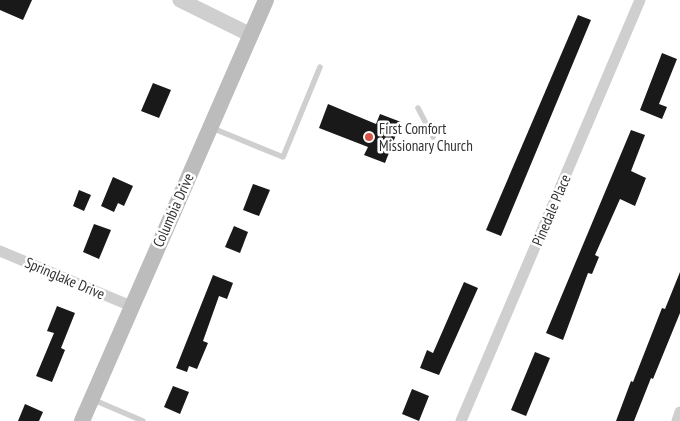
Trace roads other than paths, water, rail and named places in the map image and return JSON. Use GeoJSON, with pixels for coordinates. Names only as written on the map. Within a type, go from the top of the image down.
{"type":"FeatureCollection","features":[{"type":"Feature","properties":{"kind":"main road","name":"Columbia Drive"},"geometry":{"type":"LineString","coordinates":[[82,421],[266,0]]}},
{"type":"Feature","properties":{"kind":"street"},"geometry":{"type":"LineString","coordinates":[[180,0],[251,36]]}},
{"type":"Feature","properties":{"kind":"street","name":"Pinedale Place"},"geometry":{"type":"LineString","coordinates":[[461,421],[640,0]]}},
{"type":"Feature","properties":{"kind":"street","name":"Springlake Drive"},"geometry":{"type":"LineString","coordinates":[[0,251],[131,306]]}},
{"type":"Feature","properties":{"kind":"street"},"geometry":{"type":"LineString","coordinates":[[677,421],[680,412]]}},
{"type":"Feature","properties":{"kind":"lane"},"geometry":{"type":"LineString","coordinates":[[210,127],[283,157],[320,66]]}},
{"type":"Feature","properties":{"kind":"lane"},"geometry":{"type":"LineString","coordinates":[[418,108],[433,137]]}},
{"type":"Feature","properties":{"kind":"lane"},"geometry":{"type":"LineString","coordinates":[[92,399],[143,421]]}},
{"type":"Feature","properties":{"kind":"place","name":"First Comfort Missionary Church"},"geometry":{"type":"Point","coordinates":[369,137]}}]}
